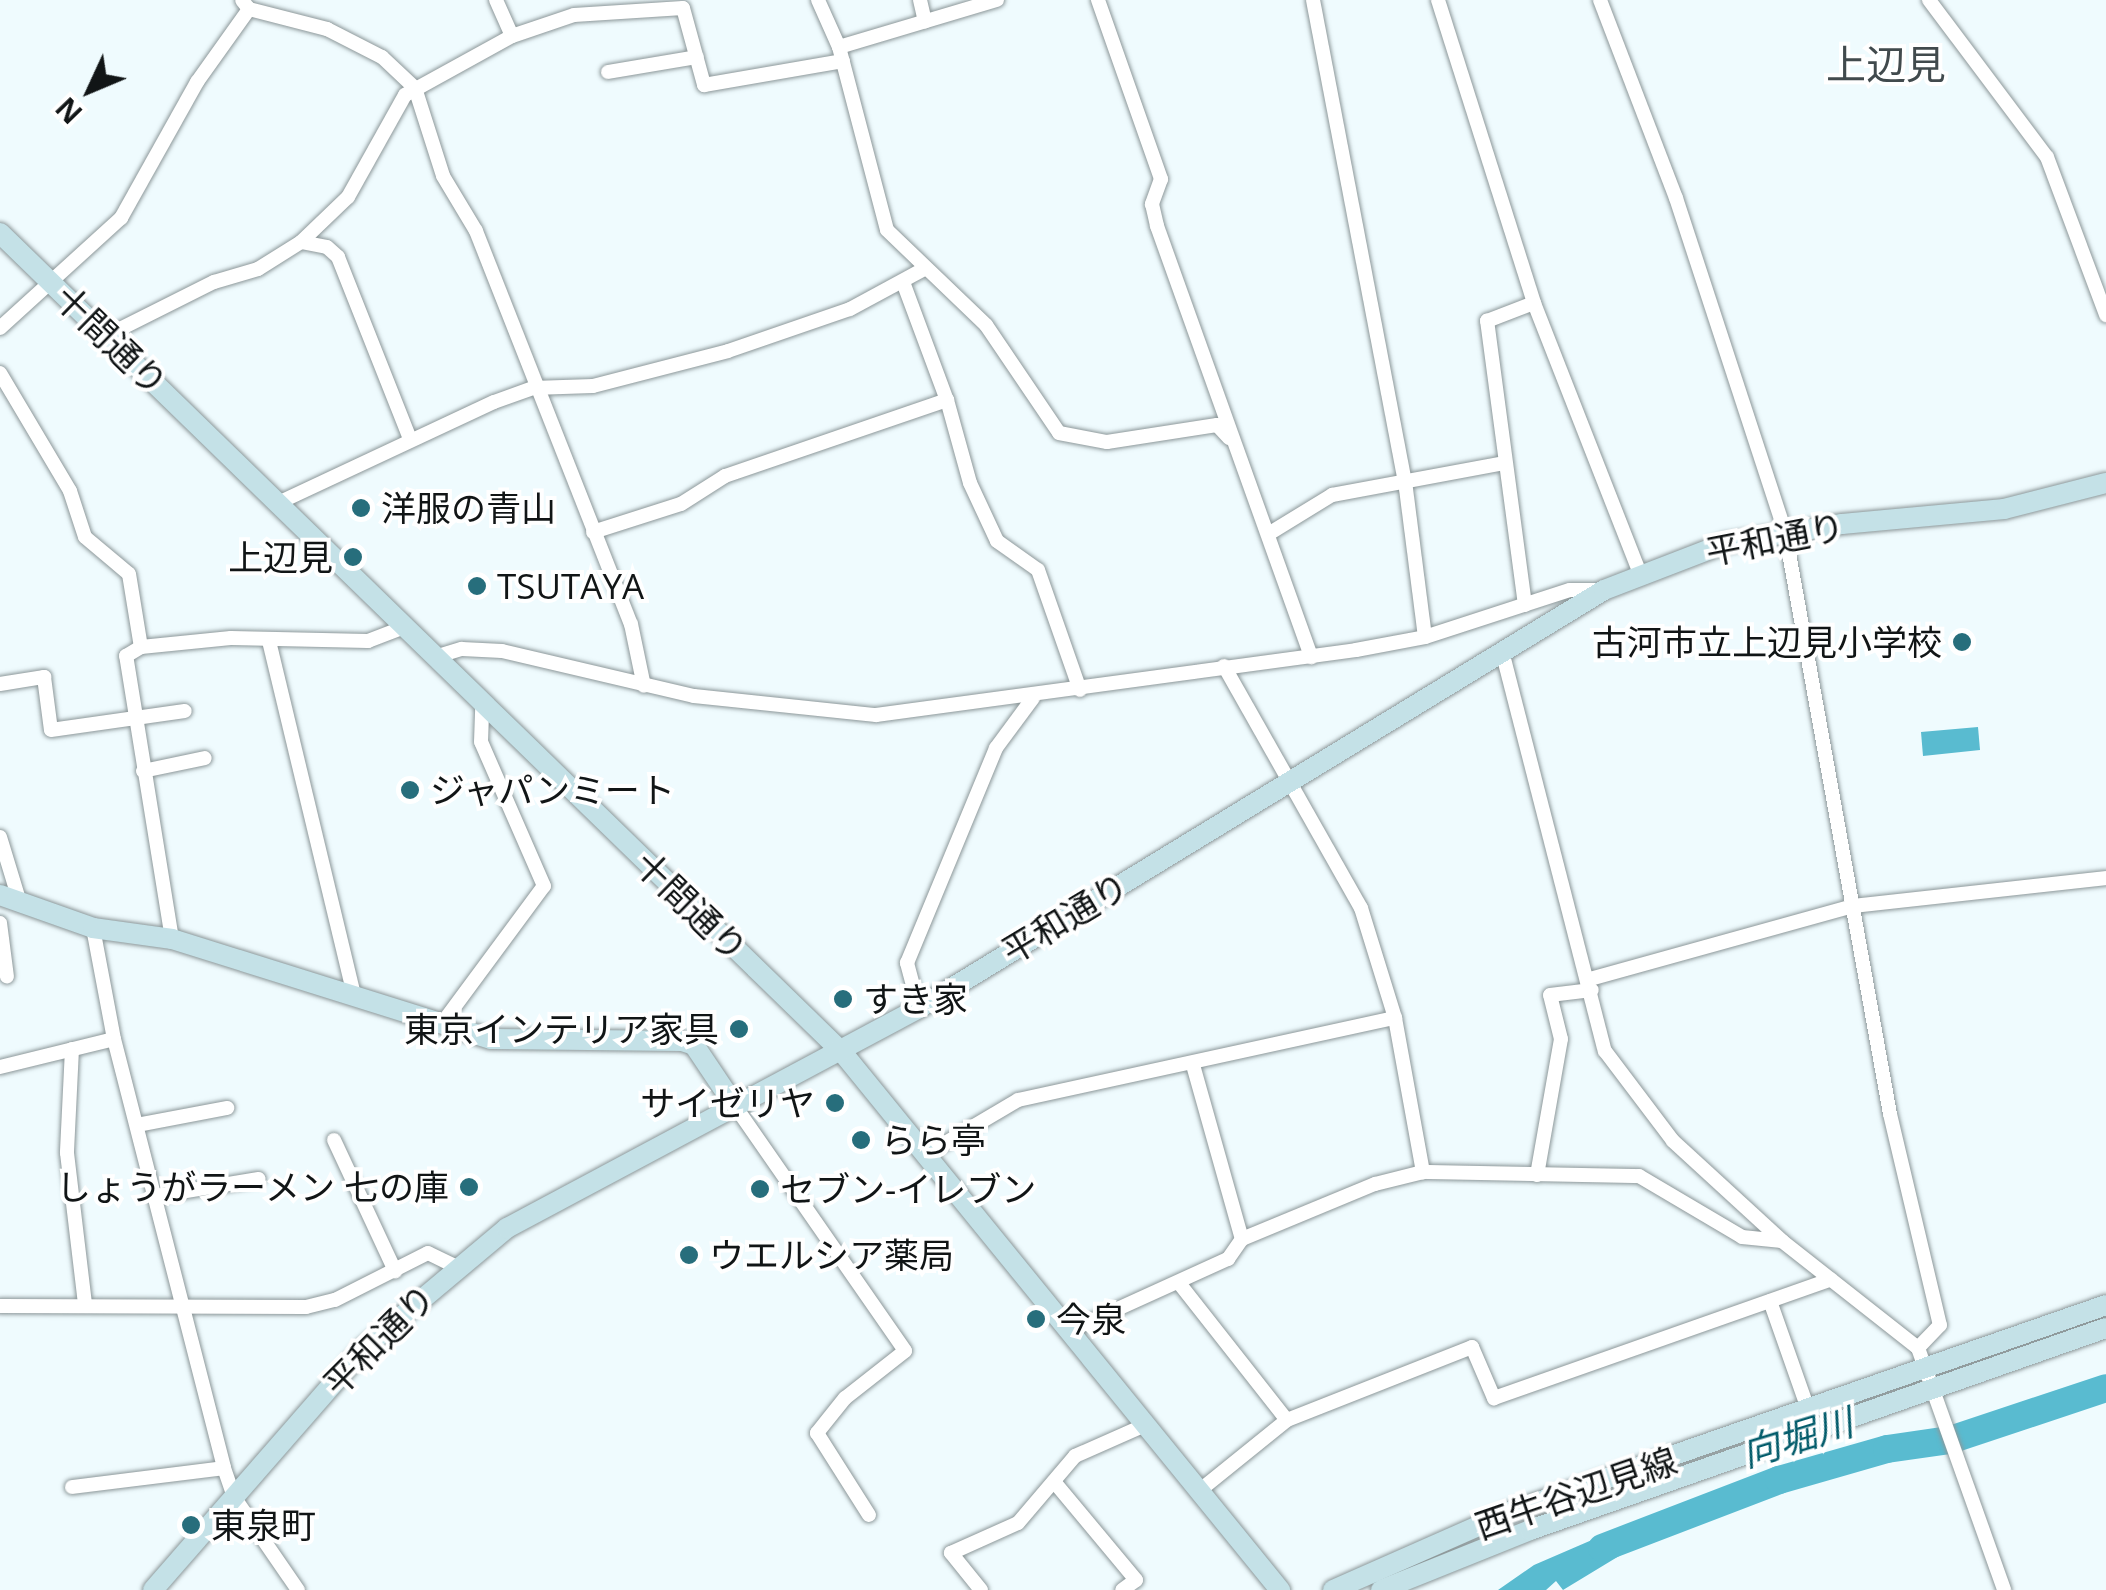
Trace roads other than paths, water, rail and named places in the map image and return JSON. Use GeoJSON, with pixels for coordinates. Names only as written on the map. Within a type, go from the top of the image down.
{"type":"FeatureCollection","features":[{"type":"Feature","properties":{"kind":"street"},"geometry":{"type":"LineString","coordinates":[[496,0],[512,36]]}},
{"type":"Feature","properties":{"kind":"street"},"geometry":{"type":"LineString","coordinates":[[818,0],[841,54],[882,219],[895,242],[986,325],[1059,433],[1106,442],[1217,426],[1230,438]]}},
{"type":"Feature","properties":{"kind":"street"},"geometry":{"type":"LineString","coordinates":[[920,0],[924,21]]}},
{"type":"Feature","properties":{"kind":"street"},"geometry":{"type":"LineString","coordinates":[[106,336],[214,282],[258,269],[301,242],[348,197],[415,88],[512,36],[574,15],[683,8],[704,85],[841,54],[924,21],[998,0]]}},
{"type":"Feature","properties":{"kind":"street"},"geometry":{"type":"LineString","coordinates":[[1098,0],[1161,179],[1152,204],[1158,226],[1230,438],[1270,533],[1311,657]]}},
{"type":"Feature","properties":{"kind":"street"},"geometry":{"type":"LineString","coordinates":[[1313,0],[1405,481],[1425,637]]}},
{"type":"Feature","properties":{"kind":"street"},"geometry":{"type":"LineString","coordinates":[[1438,0],[1534,302],[1567,373],[1640,574]]}},
{"type":"Feature","properties":{"kind":"street"},"geometry":{"type":"LineString","coordinates":[[1600,0],[1676,198],[1785,531],[1890,1114],[1940,1325],[1918,1348]]}},
{"type":"Feature","properties":{"kind":"street"},"geometry":{"type":"LineString","coordinates":[[1929,0],[2047,157],[2106,315]]}},
{"type":"Feature","properties":{"kind":"street"},"geometry":{"type":"LineString","coordinates":[[0,328],[121,218],[246,4],[326,28],[382,57],[415,88],[443,176],[476,231],[533,388],[631,624],[644,686]]}},
{"type":"Feature","properties":{"kind":"street"},"geometry":{"type":"LineString","coordinates":[[608,72],[696,57]]}},
{"type":"Feature","properties":{"kind":"street","name":"十間通り"},"geometry":{"type":"LineString","coordinates":[[0,233],[842,1052],[1280,1590]]}},
{"type":"Feature","properties":{"kind":"street"},"geometry":{"type":"LineString","coordinates":[[301,242],[327,247],[338,257],[410,439]]}},
{"type":"Feature","properties":{"kind":"street"},"geometry":{"type":"LineString","coordinates":[[278,503],[410,439],[533,388],[592,386],[728,352],[808,326],[924,269]]}},
{"type":"Feature","properties":{"kind":"street"},"geometry":{"type":"LineString","coordinates":[[903,282],[947,400],[976,498],[997,541],[1038,570],[1080,690]]}},
{"type":"Feature","properties":{"kind":"street"},"geometry":{"type":"LineString","coordinates":[[1525,605],[1487,321],[1534,302]]}},
{"type":"Feature","properties":{"kind":"street"},"geometry":{"type":"LineString","coordinates":[[0,372],[70,491],[85,537],[129,574],[141,647]]}},
{"type":"Feature","properties":{"kind":"street"},"geometry":{"type":"LineString","coordinates":[[593,532],[681,504],[724,476],[947,400]]}},
{"type":"Feature","properties":{"kind":"street"},"geometry":{"type":"LineString","coordinates":[[1270,533],[1332,495],[1505,463]]}},
{"type":"Feature","properties":{"kind":"street","name":"平和通り"},"geometry":{"type":"LineString","coordinates":[[154,1590],[364,1348],[455,1266],[572,1188],[842,1052],[918,1008],[1604,590],[1640,574],[1785,531],[2004,509],[2106,483]]}},
{"type":"Feature","properties":{"kind":"street"},"geometry":{"type":"LineString","coordinates":[[435,657],[462,649],[502,651],[644,686],[876,715],[1033,698],[1224,666],[1311,657],[1425,637],[1570,590],[1604,590]]}},
{"type":"Feature","properties":{"kind":"street"},"geometry":{"type":"LineString","coordinates":[[172,939],[126,656],[141,647],[368,641],[404,628]]}},
{"type":"Feature","properties":{"kind":"street"},"geometry":{"type":"LineString","coordinates":[[269,641],[356,998]]}},
{"type":"Feature","properties":{"kind":"street"},"geometry":{"type":"LineString","coordinates":[[1502,650],[1614,1069],[1673,1141],[1782,1241],[1918,1348],[1929,1390],[2004,1590]]}},
{"type":"Feature","properties":{"kind":"street"},"geometry":{"type":"LineString","coordinates":[[1224,666],[1361,908],[1396,1018],[1424,1172]]}},
{"type":"Feature","properties":{"kind":"street"},"geometry":{"type":"LineString","coordinates":[[0,684],[44,677],[51,730],[185,711]]}},
{"type":"Feature","properties":{"kind":"street"},"geometry":{"type":"LineString","coordinates":[[918,1008],[908,963],[996,748],[1033,698]]}},
{"type":"Feature","properties":{"kind":"street"},"geometry":{"type":"LineString","coordinates":[[441,1025],[544,886],[481,742],[482,704]]}},
{"type":"Feature","properties":{"kind":"street"},"geometry":{"type":"LineString","coordinates":[[142,770],[206,758]]}},
{"type":"Feature","properties":{"kind":"street"},"geometry":{"type":"LineString","coordinates":[[0,837],[10,899],[93,928],[172,939],[491,1039],[682,1041],[694,1045],[905,1351],[845,1398],[816,1433],[869,1516]]}},
{"type":"Feature","properties":{"kind":"street"},"geometry":{"type":"LineString","coordinates":[[1537,1175],[1561,1039],[1550,995],[1853,906],[2106,878]]}},
{"type":"Feature","properties":{"kind":"street"},"geometry":{"type":"LineString","coordinates":[[0,924],[7,978]]}},
{"type":"Feature","properties":{"kind":"street"},"geometry":{"type":"LineString","coordinates":[[93,928],[114,1039],[224,1468],[234,1497],[292,1587]]}},
{"type":"Feature","properties":{"kind":"street"},"geometry":{"type":"LineString","coordinates":[[926,1155],[1018,1100],[1396,1018]]}},
{"type":"Feature","properties":{"kind":"street"},"geometry":{"type":"LineString","coordinates":[[0,1067],[114,1039]]}},
{"type":"Feature","properties":{"kind":"street"},"geometry":{"type":"LineString","coordinates":[[72,1050],[68,1153],[85,1305]]}},
{"type":"Feature","properties":{"kind":"street"},"geometry":{"type":"LineString","coordinates":[[1193,1065],[1242,1239]]}},
{"type":"Feature","properties":{"kind":"street"},"geometry":{"type":"LineString","coordinates":[[137,1125],[228,1108]]}},
{"type":"Feature","properties":{"kind":"street"},"geometry":{"type":"LineString","coordinates":[[334,1140],[395,1271]]}},
{"type":"Feature","properties":{"kind":"street"},"geometry":{"type":"LineString","coordinates":[[1069,1330],[1228,1259],[1242,1239],[1376,1184],[1424,1172],[1652,1179],[1742,1238],[1782,1241]]}},
{"type":"Feature","properties":{"kind":"street"},"geometry":{"type":"LineString","coordinates":[[156,1196],[259,1180]]}},
{"type":"Feature","properties":{"kind":"street"},"geometry":{"type":"LineString","coordinates":[[0,1306],[322,1306],[428,1253],[455,1266]]}},
{"type":"Feature","properties":{"kind":"street"},"geometry":{"type":"LineString","coordinates":[[1199,1491],[1288,1420],[1472,1347],[1494,1398],[1831,1280]]}},
{"type":"Feature","properties":{"kind":"street"},"geometry":{"type":"LineString","coordinates":[[1179,1284],[1288,1420]]}},
{"type":"Feature","properties":{"kind":"street"},"geometry":{"type":"LineString","coordinates":[[1770,1300],[1810,1412]]}},
{"type":"Feature","properties":{"kind":"street","name":"西牛谷辺見線"},"geometry":{"type":"LineString","coordinates":[[1333,1590],[1510,1512],[1810,1412],[1929,1390],[2106,1304]]}},
{"type":"Feature","properties":{"kind":"street","name":"西牛谷辺見線"},"geometry":{"type":"LineString","coordinates":[[1381,1590],[1466,1554],[2106,1328]]}},
{"type":"Feature","properties":{"kind":"street"},"geometry":{"type":"LineString","coordinates":[[981,1590],[951,1553],[1018,1523],[1056,1484],[1074,1456],[1146,1425]]}},
{"type":"Feature","properties":{"kind":"street"},"geometry":{"type":"LineString","coordinates":[[72,1487],[224,1468]]}},
{"type":"Feature","properties":{"kind":"street"},"geometry":{"type":"LineString","coordinates":[[1056,1484],[1136,1580],[1122,1590]]}},
{"type":"Feature","properties":{"kind":"water"},"geometry":{"type":"Polygon","coordinates":[[[1978,727],[1980,750],[1923,756],[1921,732],[1978,727]]]}},
{"type":"Feature","properties":{"kind":"water"},"geometry":{"type":"Polygon","coordinates":[[[1622,1527],[1633,1534],[1624,1553],[1563,1590],[1556,1581],[1546,1590],[1498,1590],[1534,1565],[1622,1527]]]}},
{"type":"Feature","properties":{"kind":"waterway","name":"向堀川"},"geometry":{"type":"LineString","coordinates":[[1602,1548],[1779,1480],[1887,1449],[1950,1440],[2106,1388]]}},
{"type":"Feature","properties":{"kind":"place","name":"洋服の青山"},"geometry":{"type":"Point","coordinates":[361,508]}},
{"type":"Feature","properties":{"kind":"place","name":"上辺見"},"geometry":{"type":"Point","coordinates":[353,557]}},
{"type":"Feature","properties":{"kind":"place","name":"TSUTAYA"},"geometry":{"type":"Point","coordinates":[477,586]}},
{"type":"Feature","properties":{"kind":"place","name":"古河市立上辺見小学校"},"geometry":{"type":"Point","coordinates":[1962,642]}},
{"type":"Feature","properties":{"kind":"place","name":"ジャパンミート"},"geometry":{"type":"Point","coordinates":[410,790]}},
{"type":"Feature","properties":{"kind":"place","name":"すき家"},"geometry":{"type":"Point","coordinates":[843,999]}},
{"type":"Feature","properties":{"kind":"place","name":"東京インテリア家具"},"geometry":{"type":"Point","coordinates":[739,1029]}},
{"type":"Feature","properties":{"kind":"place","name":"サイゼリヤ"},"geometry":{"type":"Point","coordinates":[835,1103]}},
{"type":"Feature","properties":{"kind":"place","name":"らら亭"},"geometry":{"type":"Point","coordinates":[861,1140]}},
{"type":"Feature","properties":{"kind":"place","name":"しょうがラーメン 七の庫"},"geometry":{"type":"Point","coordinates":[469,1187]}},
{"type":"Feature","properties":{"kind":"place","name":"セブン-イレブン"},"geometry":{"type":"Point","coordinates":[760,1189]}},
{"type":"Feature","properties":{"kind":"place","name":"ウエルシア薬局"},"geometry":{"type":"Point","coordinates":[689,1255]}},
{"type":"Feature","properties":{"kind":"place","name":"今泉"},"geometry":{"type":"Point","coordinates":[1036,1319]}},
{"type":"Feature","properties":{"kind":"place","name":"東泉町"},"geometry":{"type":"Point","coordinates":[191,1525]}},
{"type":"Feature","properties":{"kind":"district","name":"上辺見"},"geometry":{"type":"Point","coordinates":[1886,64]}}]}
